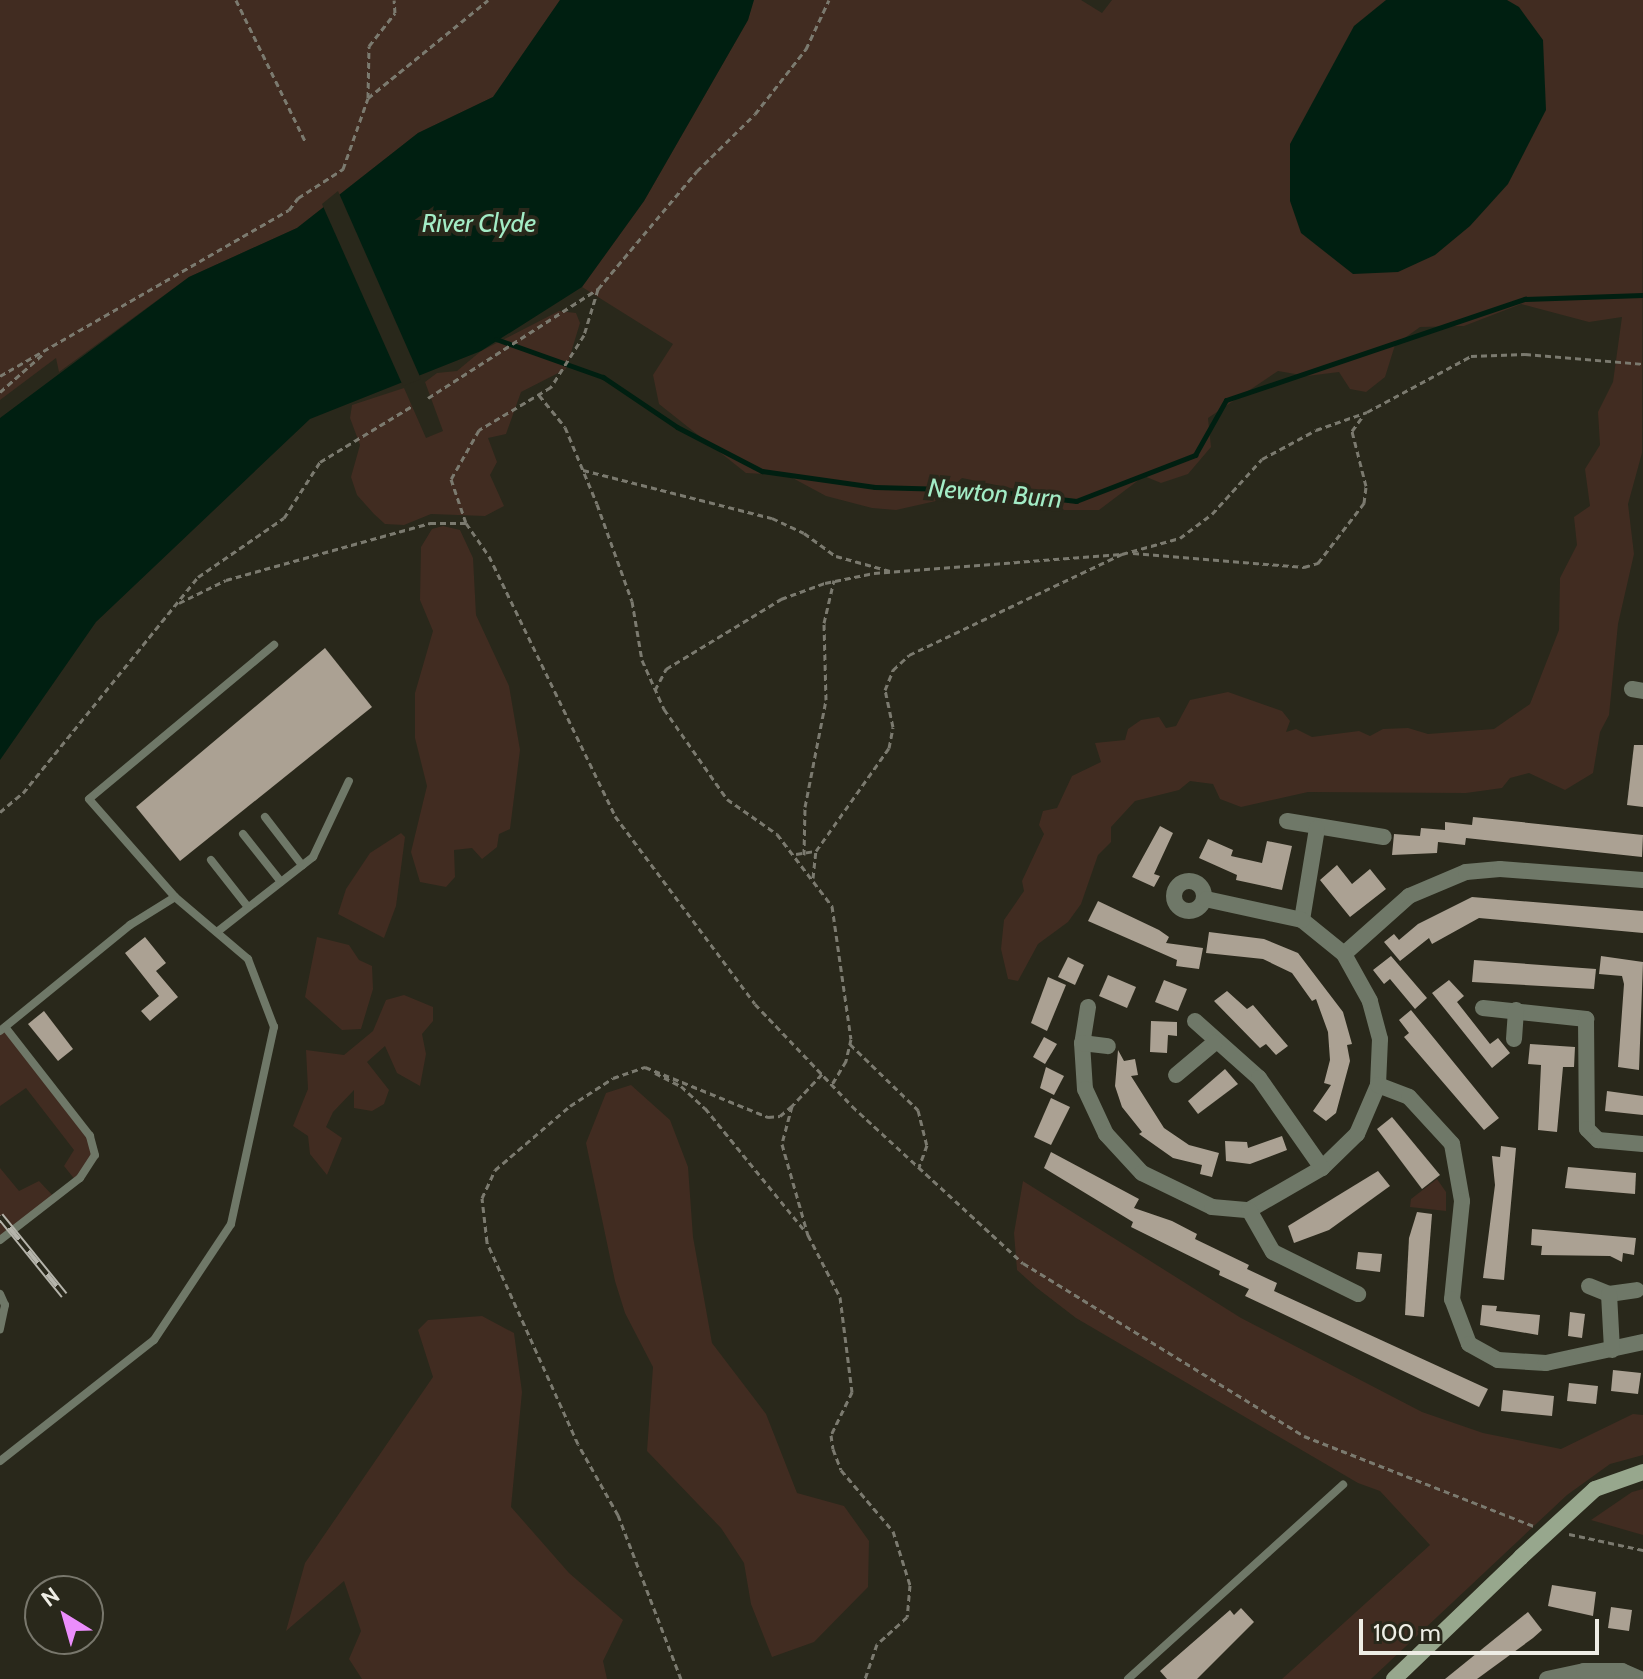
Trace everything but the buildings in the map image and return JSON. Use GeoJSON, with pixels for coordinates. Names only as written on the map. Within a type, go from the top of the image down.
{"type":"FeatureCollection","features":[{"type":"Feature","properties":{"kind":"street"},"geometry":{"type":"LineString","coordinates":[[1287,821],[1384,837]]}},
{"type":"Feature","properties":{"kind":"street"},"geometry":{"type":"LineString","coordinates":[[1302,920],[1317,828]]}},
{"type":"Feature","properties":{"kind":"street"},"geometry":{"type":"LineString","coordinates":[[1344,954],[1409,896],[1466,872],[1500,869],[1643,880]]}},
{"type":"Feature","properties":{"kind":"street"},"geometry":{"type":"LineString","coordinates":[[1088,1007],[1082,1043],[1085,1089],[1094,1115],[1121,1154],[1165,1188],[1212,1207],[1249,1210],[1322,1168],[1357,1134],[1378,1085],[1376,1019],[1344,954],[1302,920],[1206,899]]}},
{"type":"Feature","properties":{"kind":"street"},"geometry":{"type":"LineString","coordinates":[[1483,1008],[1586,1019],[1587,1129],[1598,1140],[1643,1144]]}},
{"type":"Feature","properties":{"kind":"street"},"geometry":{"type":"LineString","coordinates":[[1514,1039],[1516,1010]]}},
{"type":"Feature","properties":{"kind":"street"},"geometry":{"type":"LineString","coordinates":[[1195,1021],[1214,1043],[1259,1078],[1322,1168]]}},
{"type":"Feature","properties":{"kind":"street"},"geometry":{"type":"LineString","coordinates":[[1082,1043],[1108,1046]]}},
{"type":"Feature","properties":{"kind":"street"},"geometry":{"type":"LineString","coordinates":[[1176,1075],[1214,1043]]}},
{"type":"Feature","properties":{"kind":"street"},"geometry":{"type":"LineString","coordinates":[[1378,1085],[1409,1097],[1452,1144],[1462,1201],[1452,1299],[1469,1344],[1498,1360],[1546,1363],[1643,1342]]}},
{"type":"Feature","properties":{"kind":"street"},"geometry":{"type":"LineString","coordinates":[[1249,1210],[1273,1252],[1358,1294]]}},
{"type":"Feature","properties":{"kind":"street"},"geometry":{"type":"LineString","coordinates":[[1589,1286],[1609,1294],[1637,1290]]}},
{"type":"Feature","properties":{"kind":"street"},"geometry":{"type":"LineString","coordinates":[[1609,1294],[1612,1350]]}},
{"type":"Feature","properties":{"kind":"street"},"geometry":{"type":"LineString","coordinates":[[1394,1679],[1595,1489],[1643,1472]]}},
{"type":"Feature","properties":{"kind":"street"},"geometry":{"type":"LineString","coordinates":[[1547,1679],[1584,1671],[1622,1671],[1640,1679]]}},
{"type":"Feature","properties":{"kind":"lane"},"geometry":{"type":"LineString","coordinates":[[0,1461],[154,1340],[231,1224],[274,1027],[248,959],[175,897],[89,799],[274,645]]}},
{"type":"Feature","properties":{"kind":"lane"},"geometry":{"type":"LineString","coordinates":[[217,932],[313,857],[349,781]]}},
{"type":"Feature","properties":{"kind":"lane"},"geometry":{"type":"LineString","coordinates":[[265,817],[302,865]]}},
{"type":"Feature","properties":{"kind":"lane"},"geometry":{"type":"LineString","coordinates":[[243,834],[281,882]]}},
{"type":"Feature","properties":{"kind":"lane"},"geometry":{"type":"LineString","coordinates":[[211,860],[248,907]]}},
{"type":"Feature","properties":{"kind":"lane"},"geometry":{"type":"LineString","coordinates":[[0,1240],[80,1178],[95,1155],[90,1136],[3,1029],[130,925],[175,897]]}},
{"type":"Feature","properties":{"kind":"lane"},"geometry":{"type":"LineString","coordinates":[[0,1294],[5,1305],[0,1329]]}},
{"type":"Feature","properties":{"kind":"lane"},"geometry":{"type":"LineString","coordinates":[[1128,1679],[1343,1485]]}},
{"type":"Feature","properties":{"kind":"lane"},"geometry":{"type":"LineString","coordinates":[[1136,1671],[1144,1679]]}},
{"type":"Feature","properties":{"kind":"path"},"geometry":{"type":"LineString","coordinates":[[236,0],[305,141]]}},
{"type":"Feature","properties":{"kind":"path"},"geometry":{"type":"LineString","coordinates":[[0,376],[47,352],[203,255],[289,210],[298,198],[343,169],[368,98],[369,46],[395,13],[394,0]]}},
{"type":"Feature","properties":{"kind":"path"},"geometry":{"type":"LineString","coordinates":[[368,98],[488,0]]}},
{"type":"Feature","properties":{"kind":"path"},"geometry":{"type":"LineString","coordinates":[[428,398],[511,349],[598,289],[697,171],[755,114],[806,49],[829,0]]}},
{"type":"Feature","properties":{"kind":"path"},"geometry":{"type":"LineString","coordinates":[[598,289],[584,335],[560,373],[539,395],[479,430],[451,479],[466,523],[489,556],[615,816],[755,1004],[832,1084],[1023,1263],[1304,1436],[1500,1517],[1547,1529]]}},
{"type":"Feature","properties":{"kind":"path"},"geometry":{"type":"LineString","coordinates":[[0,392],[47,352]]}},
{"type":"Feature","properties":{"kind":"path"},"geometry":{"type":"LineString","coordinates":[[655,690],[666,669],[781,599],[834,580],[890,571],[1122,554],[1157,547],[1190,532],[1262,459],[1367,412],[1471,356],[1525,354],[1643,364]]}},
{"type":"Feature","properties":{"kind":"path"},"geometry":{"type":"LineString","coordinates":[[539,395],[565,427],[583,470],[632,601],[642,660],[655,690],[727,799],[777,834],[796,854],[832,906],[850,1044],[832,1084]]}},
{"type":"Feature","properties":{"kind":"path"},"geometry":{"type":"LineString","coordinates":[[0,812],[23,793],[198,577],[284,518],[320,462],[412,406]]}},
{"type":"Feature","properties":{"kind":"path"},"geometry":{"type":"LineString","coordinates":[[1352,431],[1367,412]]}},
{"type":"Feature","properties":{"kind":"path"},"geometry":{"type":"LineString","coordinates":[[813,878],[816,851],[889,748],[893,727],[885,690],[900,662],[1122,554],[1304,567],[1318,563],[1364,503],[1366,486],[1352,431],[1343,421]]}},
{"type":"Feature","properties":{"kind":"path"},"geometry":{"type":"LineString","coordinates":[[583,470],[693,497],[719,509],[772,518],[804,533],[836,556],[890,571]]}},
{"type":"Feature","properties":{"kind":"path"},"geometry":{"type":"LineString","coordinates":[[177,604],[226,580],[430,523],[466,523]]}},
{"type":"Feature","properties":{"kind":"path"},"geometry":{"type":"LineString","coordinates":[[804,855],[805,807],[826,700],[824,623],[834,580]]}},
{"type":"Feature","properties":{"kind":"path"},"geometry":{"type":"LineString","coordinates":[[796,854],[816,851]]}},
{"type":"Feature","properties":{"kind":"path"},"geometry":{"type":"LineString","coordinates":[[850,1044],[918,1110],[927,1145],[919,1167]]}},
{"type":"Feature","properties":{"kind":"path"},"geometry":{"type":"LineString","coordinates":[[681,1679],[618,1515],[578,1444],[487,1242],[482,1198],[495,1170],[570,1106],[613,1078],[645,1067],[768,1117],[780,1116],[822,1074]]}},
{"type":"Feature","properties":{"kind":"path"},"geometry":{"type":"LineString","coordinates":[[645,1067],[681,1086],[705,1108],[808,1235]]}},
{"type":"Feature","properties":{"kind":"path"},"geometry":{"type":"LineString","coordinates":[[792,1106],[782,1144],[808,1235],[840,1297],[851,1377],[852,1392],[831,1435],[833,1449],[841,1470],[893,1531],[910,1585],[907,1617],[877,1644],[865,1679]]}},
{"type":"Feature","properties":{"kind":"path"},"geometry":{"type":"LineString","coordinates":[[1560,1532],[1643,1550]]}},
{"type":"Feature","properties":{"kind":"shaded area"},"geometry":{"type":"Polygon","coordinates":[[[0,0],[560,0],[493,97],[418,133],[297,228],[189,277],[59,372],[56,358],[0,400],[0,0]]]}},
{"type":"Feature","properties":{"kind":"shaded area"},"geometry":{"type":"Polygon","coordinates":[[[753,0],[1081,0],[1102,13],[1112,0],[1643,0],[1642,453],[1628,504],[1634,554],[1618,624],[1609,715],[1600,732],[1593,773],[1565,790],[1529,773],[1510,778],[1502,788],[1466,793],[1308,792],[1241,807],[1220,799],[1213,784],[1190,781],[1179,790],[1135,801],[1111,827],[1111,842],[1098,855],[1081,904],[1068,922],[1038,944],[1018,981],[1008,979],[1001,949],[1004,920],[1024,891],[1022,881],[1044,834],[1039,825],[1043,811],[1057,808],[1072,776],[1101,762],[1095,743],[1125,740],[1128,729],[1141,720],[1159,717],[1166,728],[1176,726],[1190,700],[1228,692],[1282,711],[1290,721],[1286,732],[1296,729],[1312,737],[1359,731],[1370,736],[1383,729],[1408,728],[1428,734],[1494,729],[1530,704],[1559,630],[1560,578],[1577,545],[1574,517],[1590,506],[1585,469],[1600,445],[1598,412],[1613,382],[1622,317],[1589,322],[1521,304],[1464,326],[1420,327],[1395,345],[1385,377],[1366,392],[1350,389],[1339,372],[1307,376],[1278,371],[1208,418],[1211,447],[1188,474],[1161,483],[1144,476],[1099,510],[1064,510],[1050,496],[962,478],[936,501],[896,510],[872,508],[826,496],[787,475],[746,473],[659,404],[653,375],[673,344],[582,287],[644,201],[748,20],[753,0]]]}},
{"type":"Feature","properties":{"kind":"shaded area"},"geometry":{"type":"Polygon","coordinates":[[[559,311],[576,313],[580,323],[566,369],[521,392],[506,434],[488,438],[497,462],[490,475],[504,506],[485,516],[431,514],[404,525],[385,524],[357,495],[351,477],[360,445],[350,418],[352,405],[404,388],[426,438],[443,431],[425,382],[437,373],[457,371],[481,351],[559,311]]]}},
{"type":"Feature","properties":{"kind":"shaded area"},"geometry":{"type":"Polygon","coordinates":[[[443,526],[460,530],[473,558],[476,615],[509,686],[520,750],[510,829],[499,834],[497,847],[482,859],[472,848],[454,850],[455,877],[446,887],[420,882],[411,852],[427,786],[415,738],[415,693],[433,631],[420,600],[421,547],[432,529],[443,526]]]}},
{"type":"Feature","properties":{"kind":"shaded area"},"geometry":{"type":"Polygon","coordinates":[[[401,833],[405,837],[396,906],[384,938],[338,914],[346,889],[370,853],[401,833]]]}},
{"type":"Feature","properties":{"kind":"shaded area"},"geometry":{"type":"Polygon","coordinates":[[[317,937],[349,945],[359,960],[372,966],[373,989],[361,1029],[342,1030],[305,997],[317,937]]]}},
{"type":"Feature","properties":{"kind":"shaded area"},"geometry":{"type":"Polygon","coordinates":[[[404,995],[433,1007],[433,1021],[422,1034],[426,1054],[420,1086],[397,1073],[385,1046],[367,1062],[389,1090],[384,1104],[372,1111],[354,1108],[354,1090],[333,1112],[326,1127],[342,1138],[327,1175],[310,1154],[308,1136],[293,1126],[308,1089],[306,1050],[344,1055],[373,1031],[386,1000],[404,995]]]}},
{"type":"Feature","properties":{"kind":"shaded area"},"geometry":{"type":"Polygon","coordinates":[[[5,1027],[90,1136],[95,1155],[76,1181],[64,1166],[74,1150],[26,1088],[0,1106],[0,1031],[5,1027]]]}},
{"type":"Feature","properties":{"kind":"shaded area"},"geometry":{"type":"Polygon","coordinates":[[[631,1085],[670,1120],[688,1167],[693,1237],[712,1343],[766,1414],[797,1493],[844,1506],[869,1541],[868,1587],[814,1642],[772,1657],[751,1604],[744,1563],[721,1528],[647,1451],[653,1367],[625,1313],[615,1281],[586,1143],[606,1093],[631,1085]]]}},
{"type":"Feature","properties":{"kind":"shaded area"},"geometry":{"type":"Polygon","coordinates":[[[0,1168],[19,1191],[39,1181],[55,1198],[0,1240],[0,1168]]]}},
{"type":"Feature","properties":{"kind":"shaded area"},"geometry":{"type":"Polygon","coordinates":[[[1437,1179],[1446,1192],[1446,1211],[1410,1207],[1411,1199],[1437,1179]]]}},
{"type":"Feature","properties":{"kind":"shaded area"},"geometry":{"type":"Polygon","coordinates":[[[1023,1181],[1241,1318],[1422,1412],[1483,1433],[1561,1449],[1633,1414],[1643,1415],[1643,1455],[1610,1464],[1567,1495],[1371,1679],[1282,1679],[1430,1545],[1380,1491],[1358,1483],[1076,1318],[1037,1288],[1017,1270],[1014,1233],[1023,1181]]]}},
{"type":"Feature","properties":{"kind":"shaded area"},"geometry":{"type":"Polygon","coordinates":[[[482,1316],[514,1333],[522,1392],[511,1507],[569,1573],[623,1620],[603,1661],[607,1679],[362,1679],[349,1659],[361,1631],[344,1581],[286,1631],[305,1563],[433,1377],[418,1330],[428,1320],[482,1316]]]}},
{"type":"Feature","properties":{"kind":"shaded area"},"geometry":{"type":"Polygon","coordinates":[[[1643,1489],[1643,1535],[1591,1520],[1632,1492],[1643,1489]]]}},
{"type":"Feature","properties":{"kind":"water","name":"River Clyde"},"geometry":{"type":"Polygon","coordinates":[[[560,0],[754,0],[748,20],[644,201],[582,287],[481,351],[310,419],[96,622],[0,760],[0,418],[189,277],[297,228],[418,133],[493,97],[560,0]]]}},
{"type":"Feature","properties":{"kind":"water"},"geometry":{"type":"Polygon","coordinates":[[[1386,0],[1507,0],[1519,7],[1543,40],[1546,110],[1508,184],[1470,226],[1435,255],[1398,272],[1353,274],[1301,233],[1290,201],[1290,144],[1354,26],[1386,0]]]}},
{"type":"Feature","properties":{"kind":"pier"},"geometry":{"type":"Polygon","coordinates":[[[338,191],[421,379],[403,386],[322,204],[338,191]]]}},
{"type":"Feature","properties":{"kind":"waterway","name":"Newton Burn"},"geometry":{"type":"LineString","coordinates":[[496,339],[603,377],[677,427],[762,471],[875,487],[983,490],[1076,501],[1195,455],[1226,400],[1525,299],[1643,295]]}},
{"type":"Feature","properties":{"kind":"railway"},"geometry":{"type":"LineString","coordinates":[[0,1216],[64,1295]]}}]}
